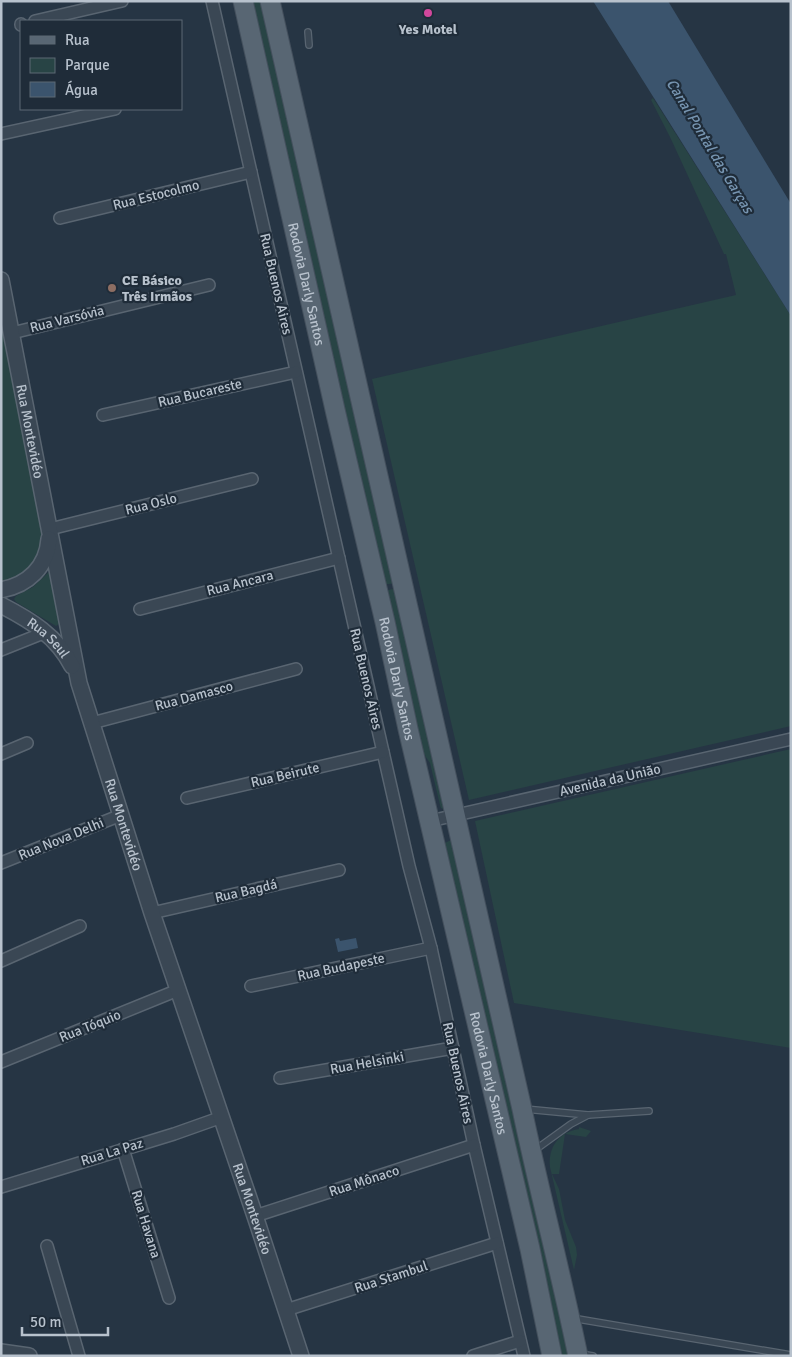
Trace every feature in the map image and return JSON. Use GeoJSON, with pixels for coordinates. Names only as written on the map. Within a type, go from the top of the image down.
{"type":"FeatureCollection","features":[{"type":"Feature","properties":{"kind":"main road","name":"Rodovia Darly Santos"},"geometry":{"type":"LineString","coordinates":[[243,1],[408,729],[530,1249],[552,1356]]}},
{"type":"Feature","properties":{"kind":"main road","name":"Rodovia Darly Santos"},"geometry":{"type":"LineString","coordinates":[[270,1],[531,1153],[570,1318],[583,1355]]}},
{"type":"Feature","properties":{"kind":"street"},"geometry":{"type":"LineString","coordinates":[[39,20],[122,1]]}},
{"type":"Feature","properties":{"kind":"street","name":"Rua Buenos Aires"},"geometry":{"type":"LineString","coordinates":[[212,1],[409,866],[431,948],[474,1145],[524,1356]]}},
{"type":"Feature","properties":{"kind":"street"},"geometry":{"type":"LineString","coordinates":[[1,134],[110,110]]}},
{"type":"Feature","properties":{"kind":"street","name":"Rua Estocolmo"},"geometry":{"type":"LineString","coordinates":[[60,218],[251,172]]}},
{"type":"Feature","properties":{"kind":"street","name":"Rua Montevidéo"},"geometry":{"type":"LineString","coordinates":[[1,280],[79,683],[152,913],[301,1356]]}},
{"type":"Feature","properties":{"kind":"street","name":"Rua Varsóvia"},"geometry":{"type":"LineString","coordinates":[[12,333],[209,285]]}},
{"type":"Feature","properties":{"kind":"street","name":"Rua Bucareste"},"geometry":{"type":"LineString","coordinates":[[103,415],[296,372]]}},
{"type":"Feature","properties":{"kind":"street","name":"Rua Oslo"},"geometry":{"type":"LineString","coordinates":[[50,529],[252,478]]}},
{"type":"Feature","properties":{"kind":"street"},"geometry":{"type":"LineString","coordinates":[[1,590],[17,586],[33,576],[46,553],[50,529]]}},
{"type":"Feature","properties":{"kind":"street","name":"Rua Ancara"},"geometry":{"type":"LineString","coordinates":[[140,609],[339,558]]}},
{"type":"Feature","properties":{"kind":"street","name":"Rua Seul"},"geometry":{"type":"LineString","coordinates":[[1,605],[46,632],[70,661],[79,683]]}},
{"type":"Feature","properties":{"kind":"street"},"geometry":{"type":"LineString","coordinates":[[1,650],[46,632]]}},
{"type":"Feature","properties":{"kind":"street","name":"Rua Damasco"},"geometry":{"type":"LineString","coordinates":[[92,723],[296,669]]}},
{"type":"Feature","properties":{"kind":"street","name":"Avenida da União"},"geometry":{"type":"LineString","coordinates":[[430,821],[791,739]]}},
{"type":"Feature","properties":{"kind":"street"},"geometry":{"type":"LineString","coordinates":[[1,754],[27,743]]}},
{"type":"Feature","properties":{"kind":"street","name":"Rua Beirute"},"geometry":{"type":"LineString","coordinates":[[188,798],[383,752]]}},
{"type":"Feature","properties":{"kind":"street","name":"Rua Nova Delhi"},"geometry":{"type":"LineString","coordinates":[[1,863],[121,815]]}},
{"type":"Feature","properties":{"kind":"street","name":"Rua Bagdá"},"geometry":{"type":"LineString","coordinates":[[152,913],[340,870]]}},
{"type":"Feature","properties":{"kind":"street"},"geometry":{"type":"LineString","coordinates":[[1,961],[80,926]]}},
{"type":"Feature","properties":{"kind":"street","name":"Rua Budapeste"},"geometry":{"type":"LineString","coordinates":[[251,986],[431,948]]}},
{"type":"Feature","properties":{"kind":"street","name":"Rua Tóquio"},"geometry":{"type":"LineString","coordinates":[[1,1062],[178,990]]}},
{"type":"Feature","properties":{"kind":"street","name":"Rua Helsinki"},"geometry":{"type":"LineString","coordinates":[[280,1078],[453,1048]]}},
{"type":"Feature","properties":{"kind":"street","name":"Rua La Paz"},"geometry":{"type":"LineString","coordinates":[[1,1187],[174,1134],[222,1117]]}},
{"type":"Feature","properties":{"kind":"street","name":"Rua Mônaco"},"geometry":{"type":"LineString","coordinates":[[255,1216],[474,1145]]}},
{"type":"Feature","properties":{"kind":"street","name":"Rua Havana"},"geometry":{"type":"LineString","coordinates":[[123,1149],[169,1298]]}},
{"type":"Feature","properties":{"kind":"street","name":"Rua Stambul"},"geometry":{"type":"LineString","coordinates":[[286,1310],[497,1243]]}},
{"type":"Feature","properties":{"kind":"street"},"geometry":{"type":"LineString","coordinates":[[47,1246],[79,1356]]}},
{"type":"Feature","properties":{"kind":"street"},"geometry":{"type":"LineString","coordinates":[[473,1356],[520,1341]]}},
{"type":"Feature","properties":{"kind":"street"},"geometry":{"type":"LineString","coordinates":[[1,1352],[29,1356]]}},
{"type":"Feature","properties":{"kind":"lane"},"geometry":{"type":"LineString","coordinates":[[308,32],[309,45]]}},
{"type":"Feature","properties":{"kind":"lane"},"geometry":{"type":"LineString","coordinates":[[522,1109],[588,1115],[649,1110]]}},
{"type":"Feature","properties":{"kind":"lane"},"geometry":{"type":"LineString","coordinates":[[531,1153],[588,1115]]}},
{"type":"Feature","properties":{"kind":"lane"},"geometry":{"type":"LineString","coordinates":[[570,1318],[791,1355]]}},
{"type":"Feature","properties":{"kind":"green space"},"geometry":{"type":"Polygon","coordinates":[[[251,1],[263,1],[395,583],[383,585],[251,1]]]}},
{"type":"Feature","properties":{"kind":"green space"},"geometry":{"type":"Polygon","coordinates":[[[653,98],[791,316],[791,726],[469,800],[372,379],[736,295],[726,254],[724,254],[651,100],[653,98]]]}},
{"type":"Feature","properties":{"kind":"green space"},"geometry":{"type":"Polygon","coordinates":[[[1,320],[41,524],[41,535],[37,554],[28,569],[21,575],[1,582],[1,320]]]}},
{"type":"Feature","properties":{"kind":"green space"},"geometry":{"type":"Polygon","coordinates":[[[51,572],[60,623],[56,626],[14,599],[33,587],[51,572]]]}},
{"type":"Feature","properties":{"kind":"green space"},"geometry":{"type":"Polygon","coordinates":[[[397,588],[445,810],[440,805],[430,763],[421,750],[384,591],[397,588]]]}},
{"type":"Feature","properties":{"kind":"green space"},"geometry":{"type":"Polygon","coordinates":[[[791,749],[791,1048],[514,1003],[475,821],[791,749]]]}},
{"type":"Feature","properties":{"kind":"green space"},"geometry":{"type":"Polygon","coordinates":[[[451,840],[569,1356],[559,1356],[443,844],[451,840]]]}},
{"type":"Feature","properties":{"kind":"green space"},"geometry":{"type":"Polygon","coordinates":[[[579,1127],[591,1131],[586,1137],[565,1134],[559,1174],[552,1174],[559,1189],[565,1220],[576,1247],[577,1255],[574,1270],[550,1167],[550,1160],[556,1142],[566,1133],[579,1129],[579,1127]]]}},
{"type":"Feature","properties":{"kind":"water","name":"Canal Pontal das Garças"},"geometry":{"type":"Polygon","coordinates":[[[593,1],[668,1],[791,204],[791,316],[593,1]]]}},
{"type":"Feature","properties":{"kind":"water"},"geometry":{"type":"Polygon","coordinates":[[[339,938],[340,941],[356,938],[358,948],[338,952],[335,939],[339,938]]]}},
{"type":"Feature","properties":{"kind":"place","name":"Yes Motel"},"geometry":{"type":"Point","coordinates":[428,13]}},
{"type":"Feature","properties":{"kind":"place","name":"CE Básico Três Irmãos"},"geometry":{"type":"Point","coordinates":[112,288]}}]}
